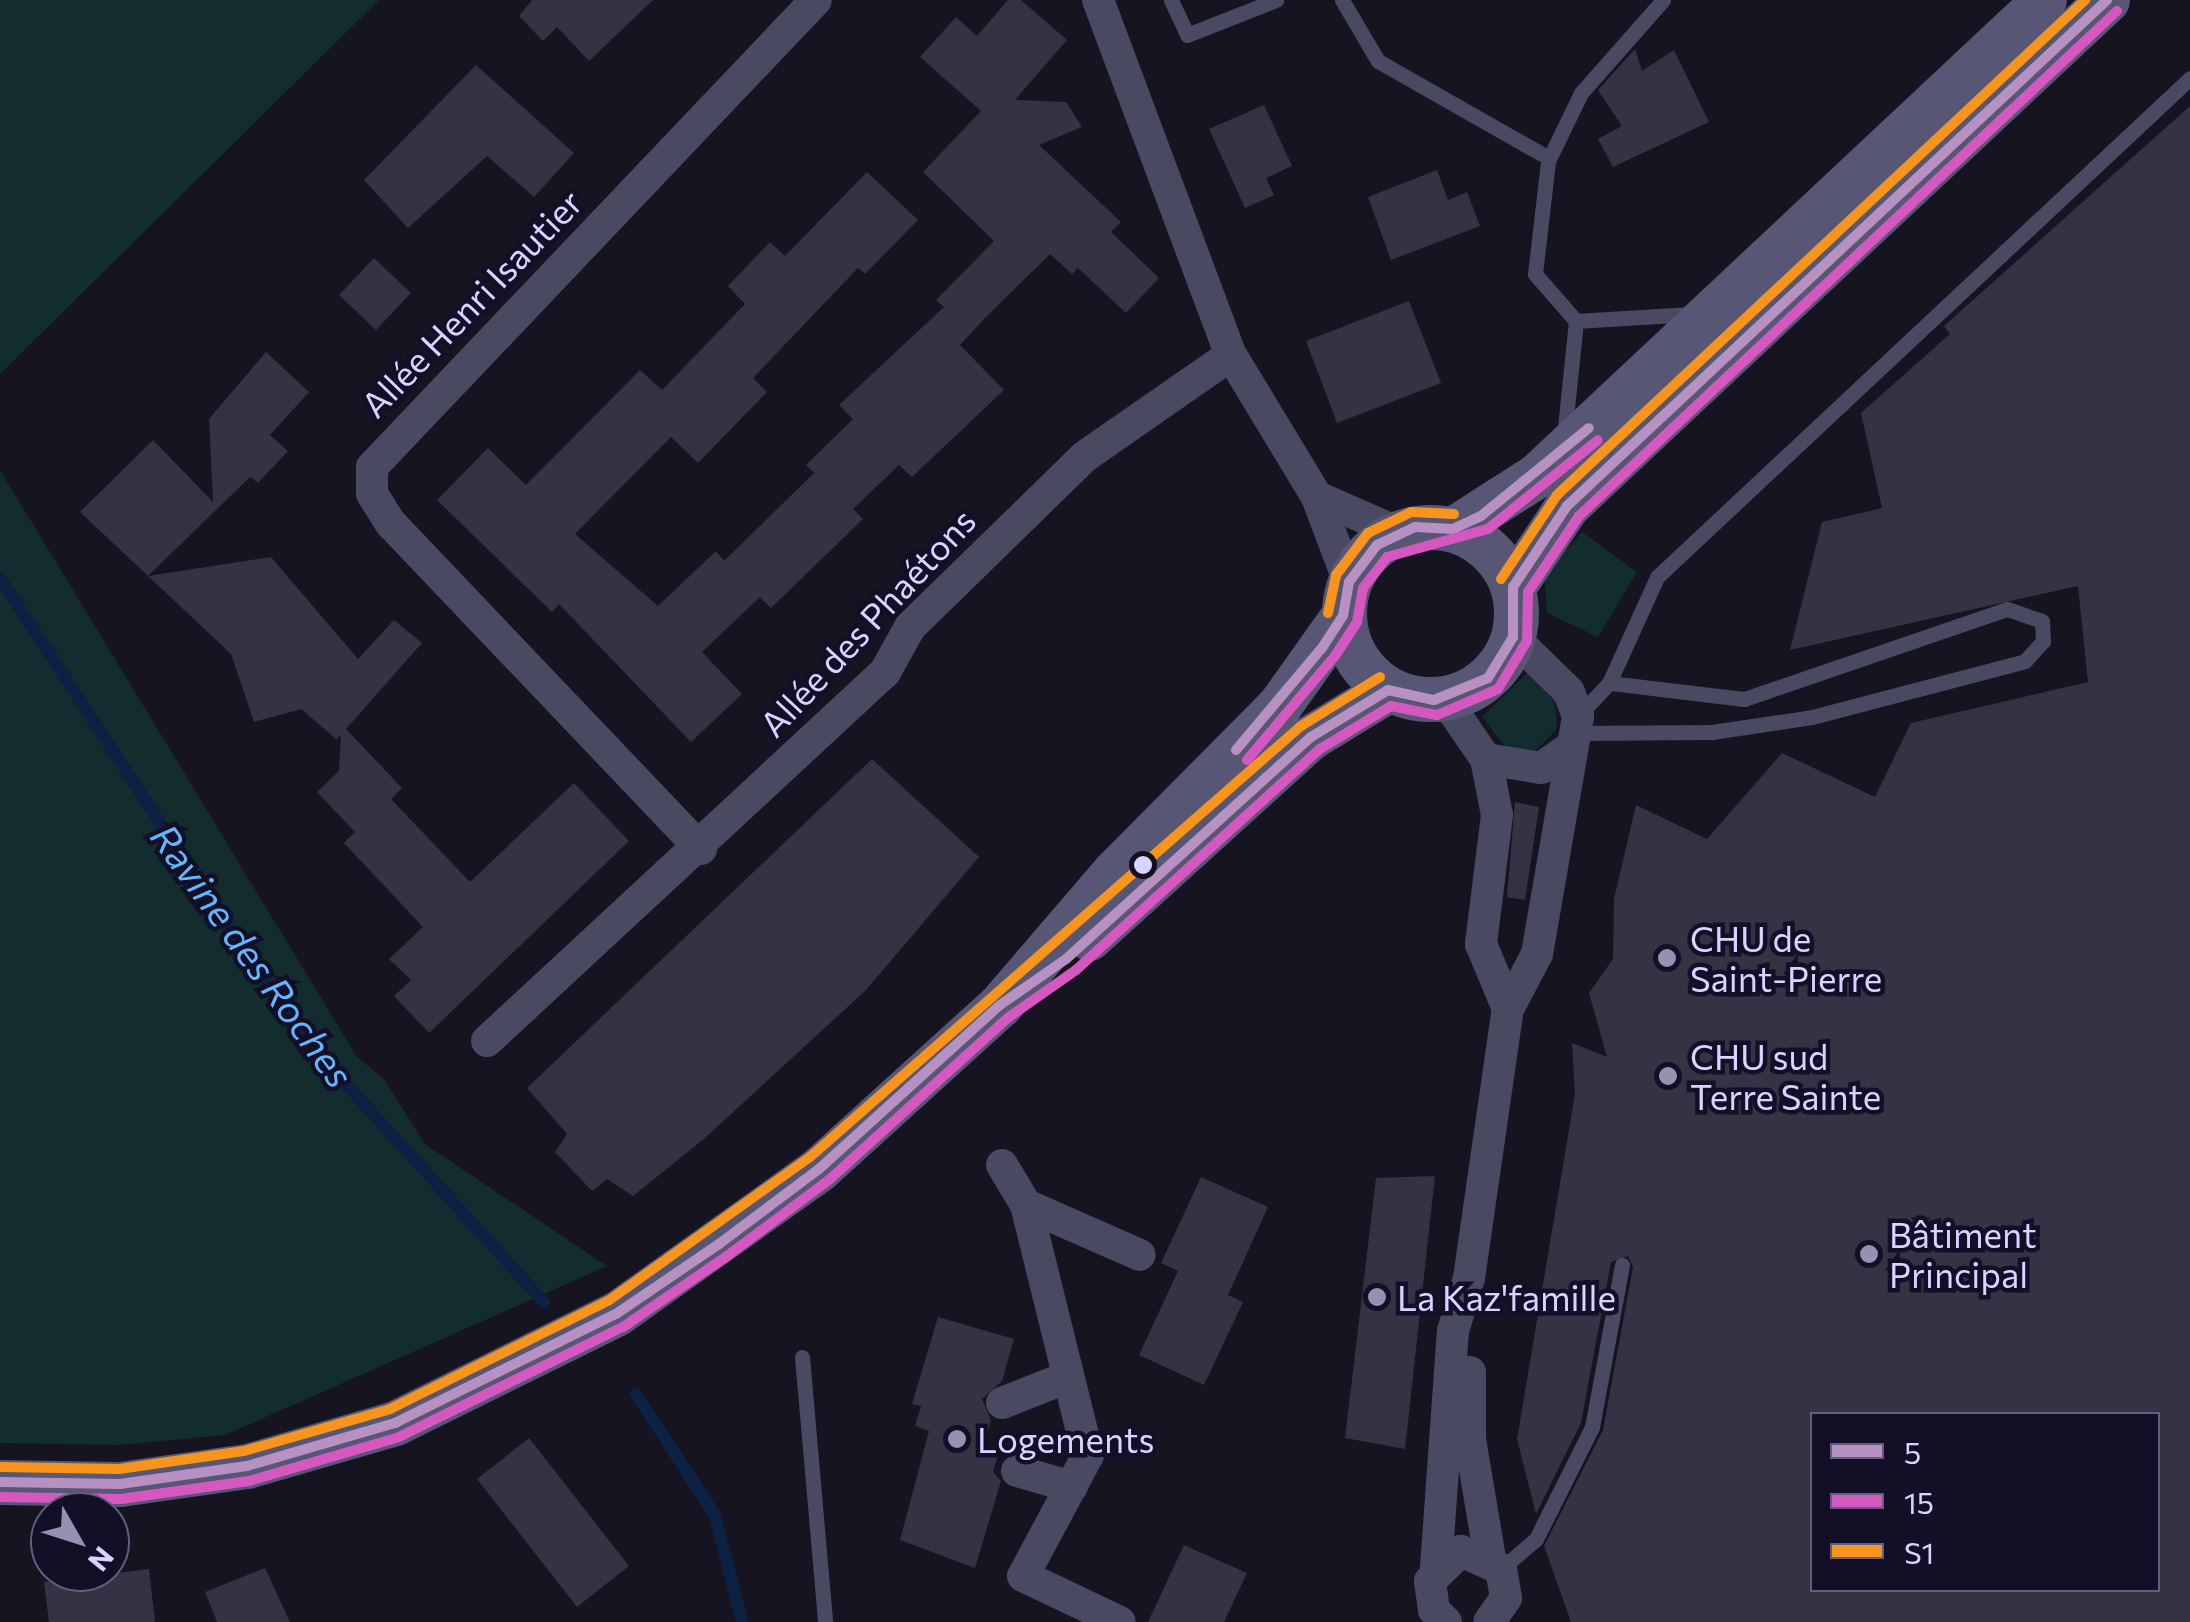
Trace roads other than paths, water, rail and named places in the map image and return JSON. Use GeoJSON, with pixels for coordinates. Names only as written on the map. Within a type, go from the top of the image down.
{"type":"FeatureCollection","features":[{"type":"Feature","properties":{"kind":"main road"},"geometry":{"type":"LineString","coordinates":[[0,1482],[120,1484],[248,1466],[395,1423],[616,1314],[719,1244],[819,1169],[1000,1005],[1115,871],[1280,706],[1376,545],[1397,532],[1453,529],[1563,452],[2044,0]]}},
{"type":"Feature","properties":{"kind":"main road"},"geometry":{"type":"LineString","coordinates":[[1513,588],[1567,506],[2108,0]]}},
{"type":"Feature","properties":{"kind":"main road"},"geometry":{"type":"LineString","coordinates":[[1346,599],[1365,671],[1388,690],[1444,698],[1488,678],[1514,636],[1513,588],[1491,550],[1453,529]]}},
{"type":"Feature","properties":{"kind":"main road"},"geometry":{"type":"LineString","coordinates":[[1000,1005],[1066,960],[1311,737],[1388,690]]}},
{"type":"Feature","properties":{"kind":"street","name":"Allée Henri Isautier"},"geometry":{"type":"LineString","coordinates":[[701,849],[391,524],[372,493],[372,467],[389,441],[816,0]]}},
{"type":"Feature","properties":{"kind":"street"},"geometry":{"type":"LineString","coordinates":[[1098,0],[1231,354],[1317,497],[1346,599]]}},
{"type":"Feature","properties":{"kind":"street","name":"Allée des Phaétons"},"geometry":{"type":"LineString","coordinates":[[486,1042],[701,849],[884,672],[910,627],[1084,457],[1231,354]]}},
{"type":"Feature","properties":{"kind":"street"},"geometry":{"type":"LineString","coordinates":[[1317,497],[1397,532]]}},
{"type":"Feature","properties":{"kind":"street"},"geometry":{"type":"LineString","coordinates":[[1436,1618],[1436,1567],[1453,1331],[1469,1278],[1508,1009],[1537,954],[1573,733],[1569,692],[1514,636]]}},
{"type":"Feature","properties":{"kind":"street"},"geometry":{"type":"LineString","coordinates":[[1444,698],[1486,758],[1497,815],[1481,944],[1508,1009]]}},
{"type":"Feature","properties":{"kind":"street"},"geometry":{"type":"LineString","coordinates":[[1486,758],[1541,768],[1573,733]]}},
{"type":"Feature","properties":{"kind":"street"},"geometry":{"type":"LineString","coordinates":[[1002,1165],[1026,1205],[1088,1456],[1023,1576],[1120,1622]]}},
{"type":"Feature","properties":{"kind":"street"},"geometry":{"type":"LineString","coordinates":[[1026,1205],[1140,1255]]}},
{"type":"Feature","properties":{"kind":"street"},"geometry":{"type":"LineString","coordinates":[[1469,1278],[1470,1439],[1506,1598],[1497,1619]]}},
{"type":"Feature","properties":{"kind":"street"},"geometry":{"type":"LineString","coordinates":[[1002,1404],[1068,1377]]}},
{"type":"Feature","properties":{"kind":"street"},"geometry":{"type":"LineString","coordinates":[[1018,1472],[1072,1487]]}},
{"type":"Feature","properties":{"kind":"street"},"geometry":{"type":"LineString","coordinates":[[1436,1567],[1461,1551],[1496,1563]]}},
{"type":"Feature","properties":{"kind":"lane"},"geometry":{"type":"LineString","coordinates":[[1171,0],[1187,35],[1276,0]]}},
{"type":"Feature","properties":{"kind":"lane"},"geometry":{"type":"LineString","coordinates":[[1342,0],[1378,61],[1549,158]]}},
{"type":"Feature","properties":{"kind":"lane"},"geometry":{"type":"LineString","coordinates":[[1563,452],[1576,321],[1535,274],[1549,158],[1581,93],[1663,0]]}},
{"type":"Feature","properties":{"kind":"lane"},"geometry":{"type":"LineString","coordinates":[[1573,733],[1609,684],[1656,577],[2190,78]]}},
{"type":"Feature","properties":{"kind":"lane"},"geometry":{"type":"LineString","coordinates":[[1576,321],[1715,311]]}},
{"type":"Feature","properties":{"kind":"lane"},"geometry":{"type":"LineString","coordinates":[[1573,733],[1712,732],[1830,713],[2025,660],[2043,641],[2042,621],[2007,609],[1744,699],[1609,684]]}},
{"type":"Feature","properties":{"kind":"lane"},"geometry":{"type":"LineString","coordinates":[[1496,1563],[1536,1539],[1592,1426],[1622,1265]]}},
{"type":"Feature","properties":{"kind":"lane"},"geometry":{"type":"LineString","coordinates":[[802,1357],[825,1622]]}},
{"type":"Feature","properties":{"kind":"waterway","name":"Ravine des Roches"},"geometry":{"type":"LineString","coordinates":[[0,578],[251,961],[337,1074],[544,1302]]}},
{"type":"Feature","properties":{"kind":"waterway","name":"Ravine des Roches"},"geometry":{"type":"LineString","coordinates":[[636,1394],[715,1515],[742,1622]]}},
{"type":"Feature","properties":{"kind":"place","name":"CHU de Saint-Pierre"},"geometry":{"type":"Point","coordinates":[1667,958]}},
{"type":"Feature","properties":{"kind":"place","name":"CHU sud Terre Sainte"},"geometry":{"type":"Point","coordinates":[1668,1076]}},
{"type":"Feature","properties":{"kind":"place","name":"Bâtiment Principal"},"geometry":{"type":"Point","coordinates":[1869,1254]}},
{"type":"Feature","properties":{"kind":"place","name":"La Kaz'famille"},"geometry":{"type":"Point","coordinates":[1377,1297]}},
{"type":"Feature","properties":{"kind":"place","name":"Logements"},"geometry":{"type":"Point","coordinates":[957,1439]}}]}
